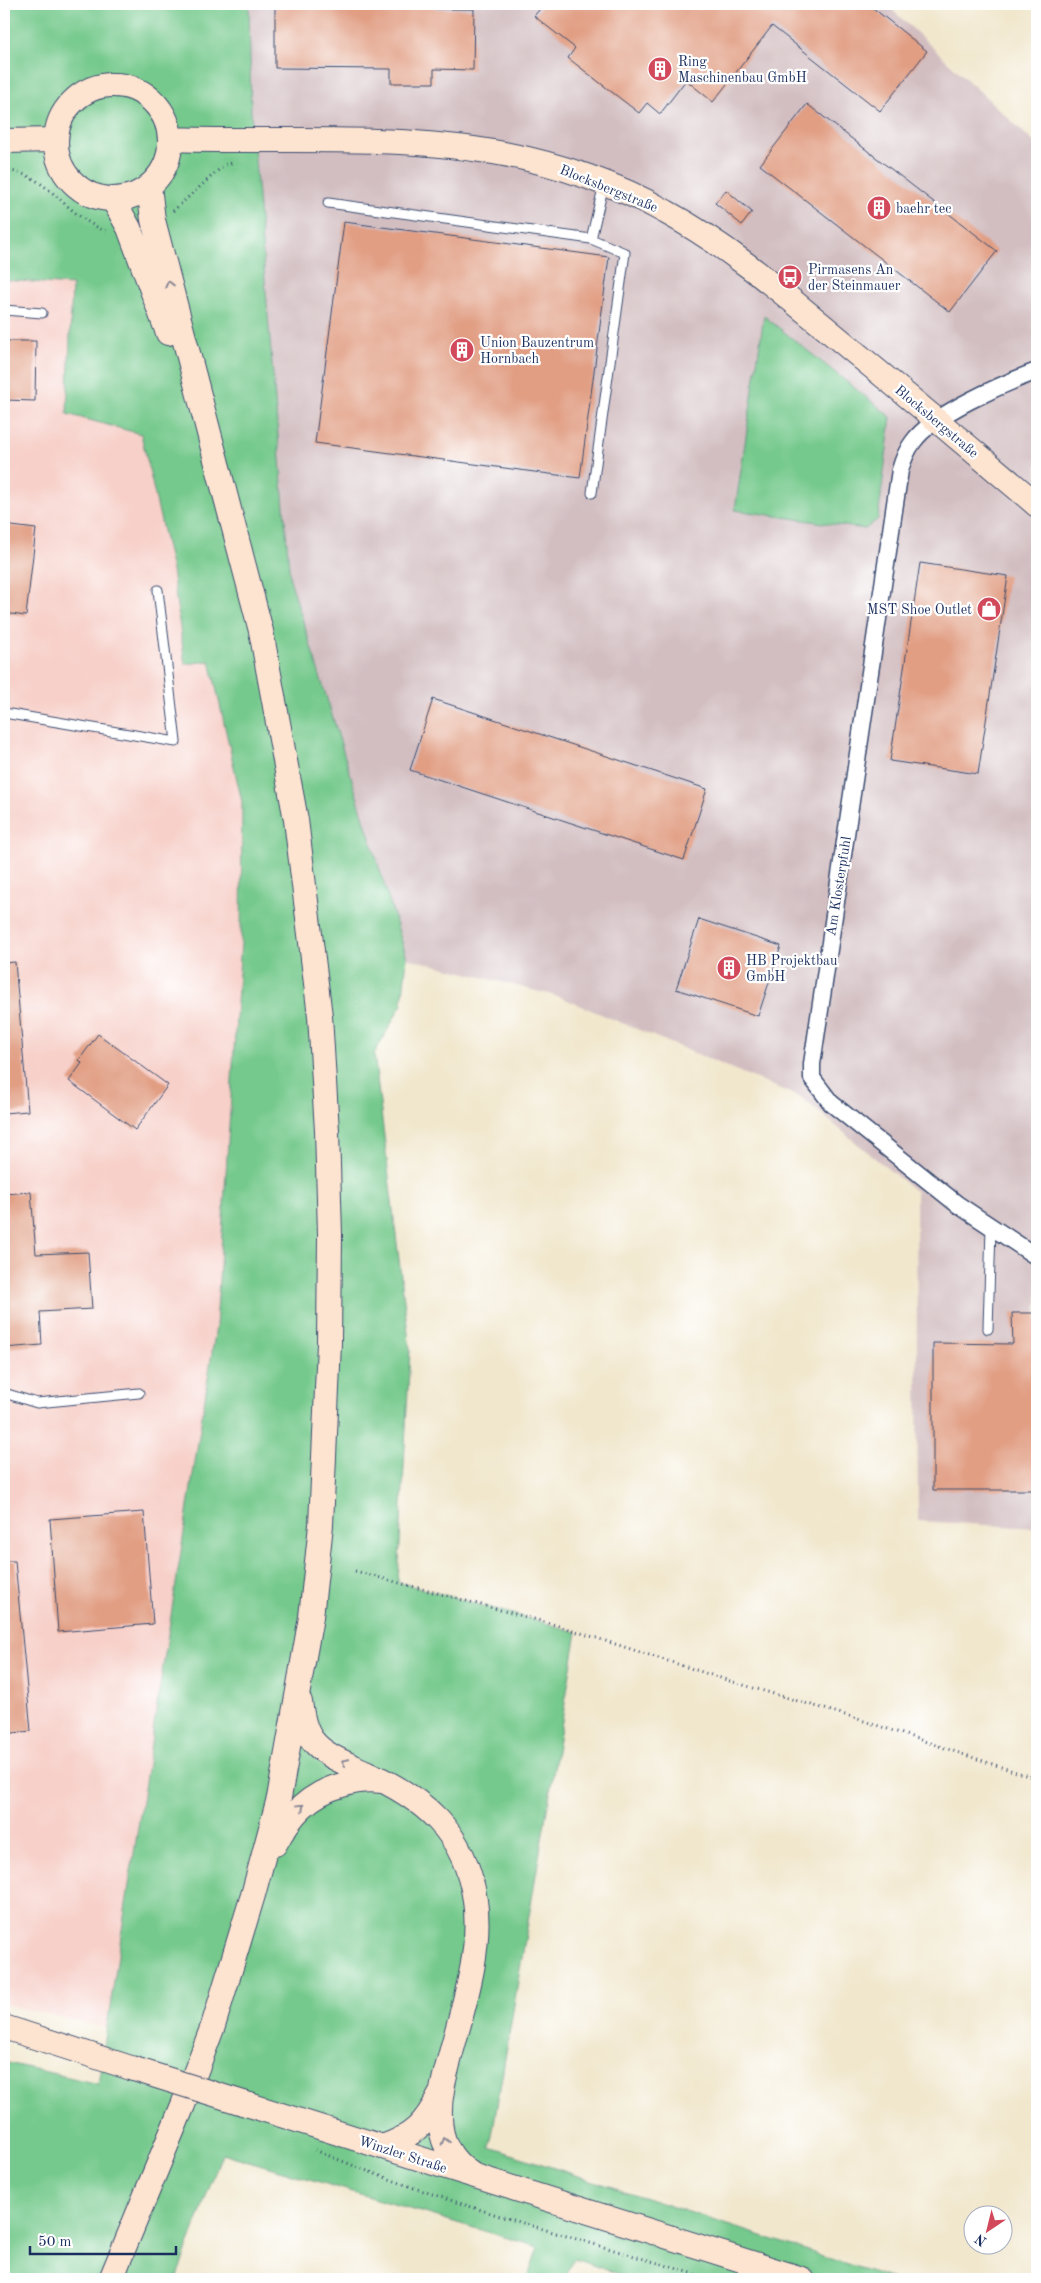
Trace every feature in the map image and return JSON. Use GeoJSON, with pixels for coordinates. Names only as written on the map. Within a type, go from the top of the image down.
{"type":"FeatureCollection","features":[{"type":"Feature","properties":{"kind":"main road"},"geometry":{"type":"LineString","coordinates":[[102,86],[122,86],[140,92],[155,104],[166,120],[170,139],[165,165],[161,173],[149,186],[132,196],[113,199],[90,194],[72,182],[62,170],[57,155],[56,140],[60,121],[69,104],[84,92],[102,86]]}},
{"type":"Feature","properties":{"kind":"main road","name":"Blocksbergstraße"},"geometry":{"type":"LineString","coordinates":[[170,139],[218,142],[381,140],[467,148],[541,163],[604,184],[666,211],[755,270],[1037,505]]}},
{"type":"Feature","properties":{"kind":"main road"},"geometry":{"type":"LineString","coordinates":[[4,141],[56,140]]}},
{"type":"Feature","properties":{"kind":"main road"},"geometry":{"type":"LineString","coordinates":[[111,2279],[183,2105],[213,2026],[253,1895],[279,1798],[311,1617],[321,1525],[330,1343],[330,1234],[327,1131],[320,1016],[296,820],[261,631],[153,220],[149,186]]}},
{"type":"Feature","properties":{"kind":"main road"},"geometry":{"type":"LineString","coordinates":[[113,199],[129,228],[212,450]]}},
{"type":"Feature","properties":{"kind":"main road"},"geometry":{"type":"LineString","coordinates":[[298,1696],[308,1733],[314,1742],[344,1762],[389,1783],[423,1804],[442,1823],[465,1860],[475,1901],[476,1929],[472,1965],[442,2091],[440,2116],[448,2152],[456,2162],[476,2177]]}},
{"type":"Feature","properties":{"kind":"main road"},"geometry":{"type":"LineString","coordinates":[[253,1895],[285,1827],[303,1804],[330,1788],[352,1782],[372,1780],[389,1783]]}},
{"type":"Feature","properties":{"kind":"main road","name":"Winzler Straße"},"geometry":{"type":"LineString","coordinates":[[4,2027],[802,2279]]}},
{"type":"Feature","properties":{"kind":"main road"},"geometry":{"type":"LineString","coordinates":[[382,2147],[399,2141],[424,2123],[442,2091]]}},
{"type":"Feature","properties":{"kind":"street","name":"Am Klosterpfuhl"},"geometry":{"type":"LineString","coordinates":[[1037,371],[1008,382],[937,421],[913,442],[904,457],[900,470],[812,1064],[812,1078],[831,1103],[957,1204],[1037,1257]]}},
{"type":"Feature","properties":{"kind":"lane"},"geometry":{"type":"LineString","coordinates":[[590,239],[604,184]]}},
{"type":"Feature","properties":{"kind":"lane"},"geometry":{"type":"LineString","coordinates":[[328,203],[590,239],[625,253],[592,493]]}},
{"type":"Feature","properties":{"kind":"lane"},"geometry":{"type":"LineString","coordinates":[[4,310],[42,313]]}},
{"type":"Feature","properties":{"kind":"lane"},"geometry":{"type":"LineString","coordinates":[[4,713],[176,742],[158,590]]}},
{"type":"Feature","properties":{"kind":"lane"},"geometry":{"type":"LineString","coordinates":[[988,1329],[991,1228]]}},
{"type":"Feature","properties":{"kind":"lane"},"geometry":{"type":"LineString","coordinates":[[4,1393],[37,1403],[139,1394]]}},
{"type":"Feature","properties":{"kind":"path"},"geometry":{"type":"LineString","coordinates":[[355,1571],[556,1625],[720,1679],[852,1717],[1037,1779]]}},
{"type":"Feature","properties":{"kind":"path"},"geometry":{"type":"LineString","coordinates":[[309,2148],[379,2177],[441,2198],[711,2279]]}},
{"type":"Feature","properties":{"kind":"shaded area"},"geometry":{"type":"Polygon","coordinates":[[[249,4],[886,4],[1037,145],[1037,1528],[918,1521],[916,1192],[802,1098],[560,997],[407,958],[290,579],[251,112],[249,4]]]}},
{"type":"Feature","properties":{"kind":"shaded area"},"geometry":{"type":"Polygon","coordinates":[[[4,280],[72,285],[67,414],[141,434],[172,570],[185,663],[210,661],[242,802],[241,942],[216,1327],[107,2028],[4,2004],[4,280]]]}},
{"type":"Feature","properties":{"kind":"green space"},"geometry":{"type":"Polygon","coordinates":[[[4,4],[249,4],[251,112],[290,579],[407,958],[402,1004],[374,1054],[410,1350],[398,1582],[577,1632],[490,2147],[893,2279],[634,2279],[574,2259],[565,2279],[527,2279],[538,2247],[222,2153],[176,2279],[4,2279],[4,2062],[98,2084],[216,1327],[241,942],[242,802],[210,661],[185,664],[172,570],[141,434],[67,414],[72,285],[4,280],[4,4]]]}},
{"type":"Feature","properties":{"kind":"green space"},"geometry":{"type":"Polygon","coordinates":[[[764,316],[891,417],[878,519],[865,529],[735,510],[764,316]]]}},
{"type":"Feature","properties":{"kind":"building"},"geometry":{"type":"Polygon","coordinates":[[[275,4],[435,4],[435,9],[474,9],[473,70],[434,69],[434,83],[391,83],[391,69],[275,68],[275,4]]]}},
{"type":"Feature","properties":{"kind":"building"},"geometry":{"type":"Polygon","coordinates":[[[544,4],[868,4],[927,51],[880,111],[772,26],[713,102],[686,80],[660,114],[647,103],[639,113],[568,58],[575,48],[534,16],[544,4]]]}},
{"type":"Feature","properties":{"kind":"building","name":"baehr tec"},"geometry":{"type":"Polygon","coordinates":[[[807,104],[997,251],[950,312],[760,165],[807,104]]]}},
{"type":"Feature","properties":{"kind":"building"},"geometry":{"type":"Polygon","coordinates":[[[726,190],[752,212],[742,225],[715,203],[726,190]]]}},
{"type":"Feature","properties":{"kind":"building","name":"Union Bauzentrum Hornbach"},"geometry":{"type":"Polygon","coordinates":[[[344,222],[609,257],[580,478],[315,443],[344,222]]]}},
{"type":"Feature","properties":{"kind":"building"},"geometry":{"type":"Polygon","coordinates":[[[4,341],[36,341],[35,401],[4,400],[4,341]]]}},
{"type":"Feature","properties":{"kind":"building"},"geometry":{"type":"Polygon","coordinates":[[[4,525],[36,529],[26,616],[4,613],[4,525]]]}},
{"type":"Feature","properties":{"kind":"building"},"geometry":{"type":"Polygon","coordinates":[[[920,563],[1008,576],[978,774],[890,761],[920,563]]]}},
{"type":"Feature","properties":{"kind":"building"},"geometry":{"type":"Polygon","coordinates":[[[433,699],[707,789],[684,860],[410,770],[433,699]]]}},
{"type":"Feature","properties":{"kind":"building","name":"HB Projektbau GmbH"},"geometry":{"type":"Polygon","coordinates":[[[699,919],[781,946],[758,1016],[676,989],[699,919]]]}},
{"type":"Feature","properties":{"kind":"building"},"geometry":{"type":"Polygon","coordinates":[[[15,962],[28,1111],[4,1113],[4,963],[15,962]]]}},
{"type":"Feature","properties":{"kind":"building"},"geometry":{"type":"Polygon","coordinates":[[[98,1034],[168,1085],[135,1130],[69,1081],[82,1063],[79,1060],[98,1034]]]}},
{"type":"Feature","properties":{"kind":"building"},"geometry":{"type":"Polygon","coordinates":[[[31,1192],[36,1254],[88,1252],[92,1309],[40,1312],[42,1345],[4,1348],[4,1194],[31,1192]]]}},
{"type":"Feature","properties":{"kind":"building"},"geometry":{"type":"Polygon","coordinates":[[[1012,1313],[1037,1313],[1037,1490],[933,1490],[933,1343],[1013,1344],[1012,1313]]]}},
{"type":"Feature","properties":{"kind":"building"},"geometry":{"type":"Polygon","coordinates":[[[144,1512],[153,1624],[58,1632],[50,1519],[144,1512]]]}},
{"type":"Feature","properties":{"kind":"building"},"geometry":{"type":"Polygon","coordinates":[[[4,1561],[15,1561],[31,1731],[4,1734],[4,1561]]]}},
{"type":"Feature","properties":{"kind":"place","name":"Ring Maschinenbau GmbH"},"geometry":{"type":"Point","coordinates":[660,69]}},
{"type":"Feature","properties":{"kind":"place","name":"baehr tec"},"geometry":{"type":"Point","coordinates":[879,208]}},
{"type":"Feature","properties":{"kind":"place","name":"Pirmasens An der Steinmauer"},"geometry":{"type":"Point","coordinates":[790,277]}},
{"type":"Feature","properties":{"kind":"place","name":"Union Bauzentrum Hornbach"},"geometry":{"type":"Point","coordinates":[462,350]}},
{"type":"Feature","properties":{"kind":"place","name":"MST Shoe Outlet"},"geometry":{"type":"Point","coordinates":[989,609]}},
{"type":"Feature","properties":{"kind":"place","name":"HB Projektbau GmbH"},"geometry":{"type":"Point","coordinates":[729,968]}}]}
